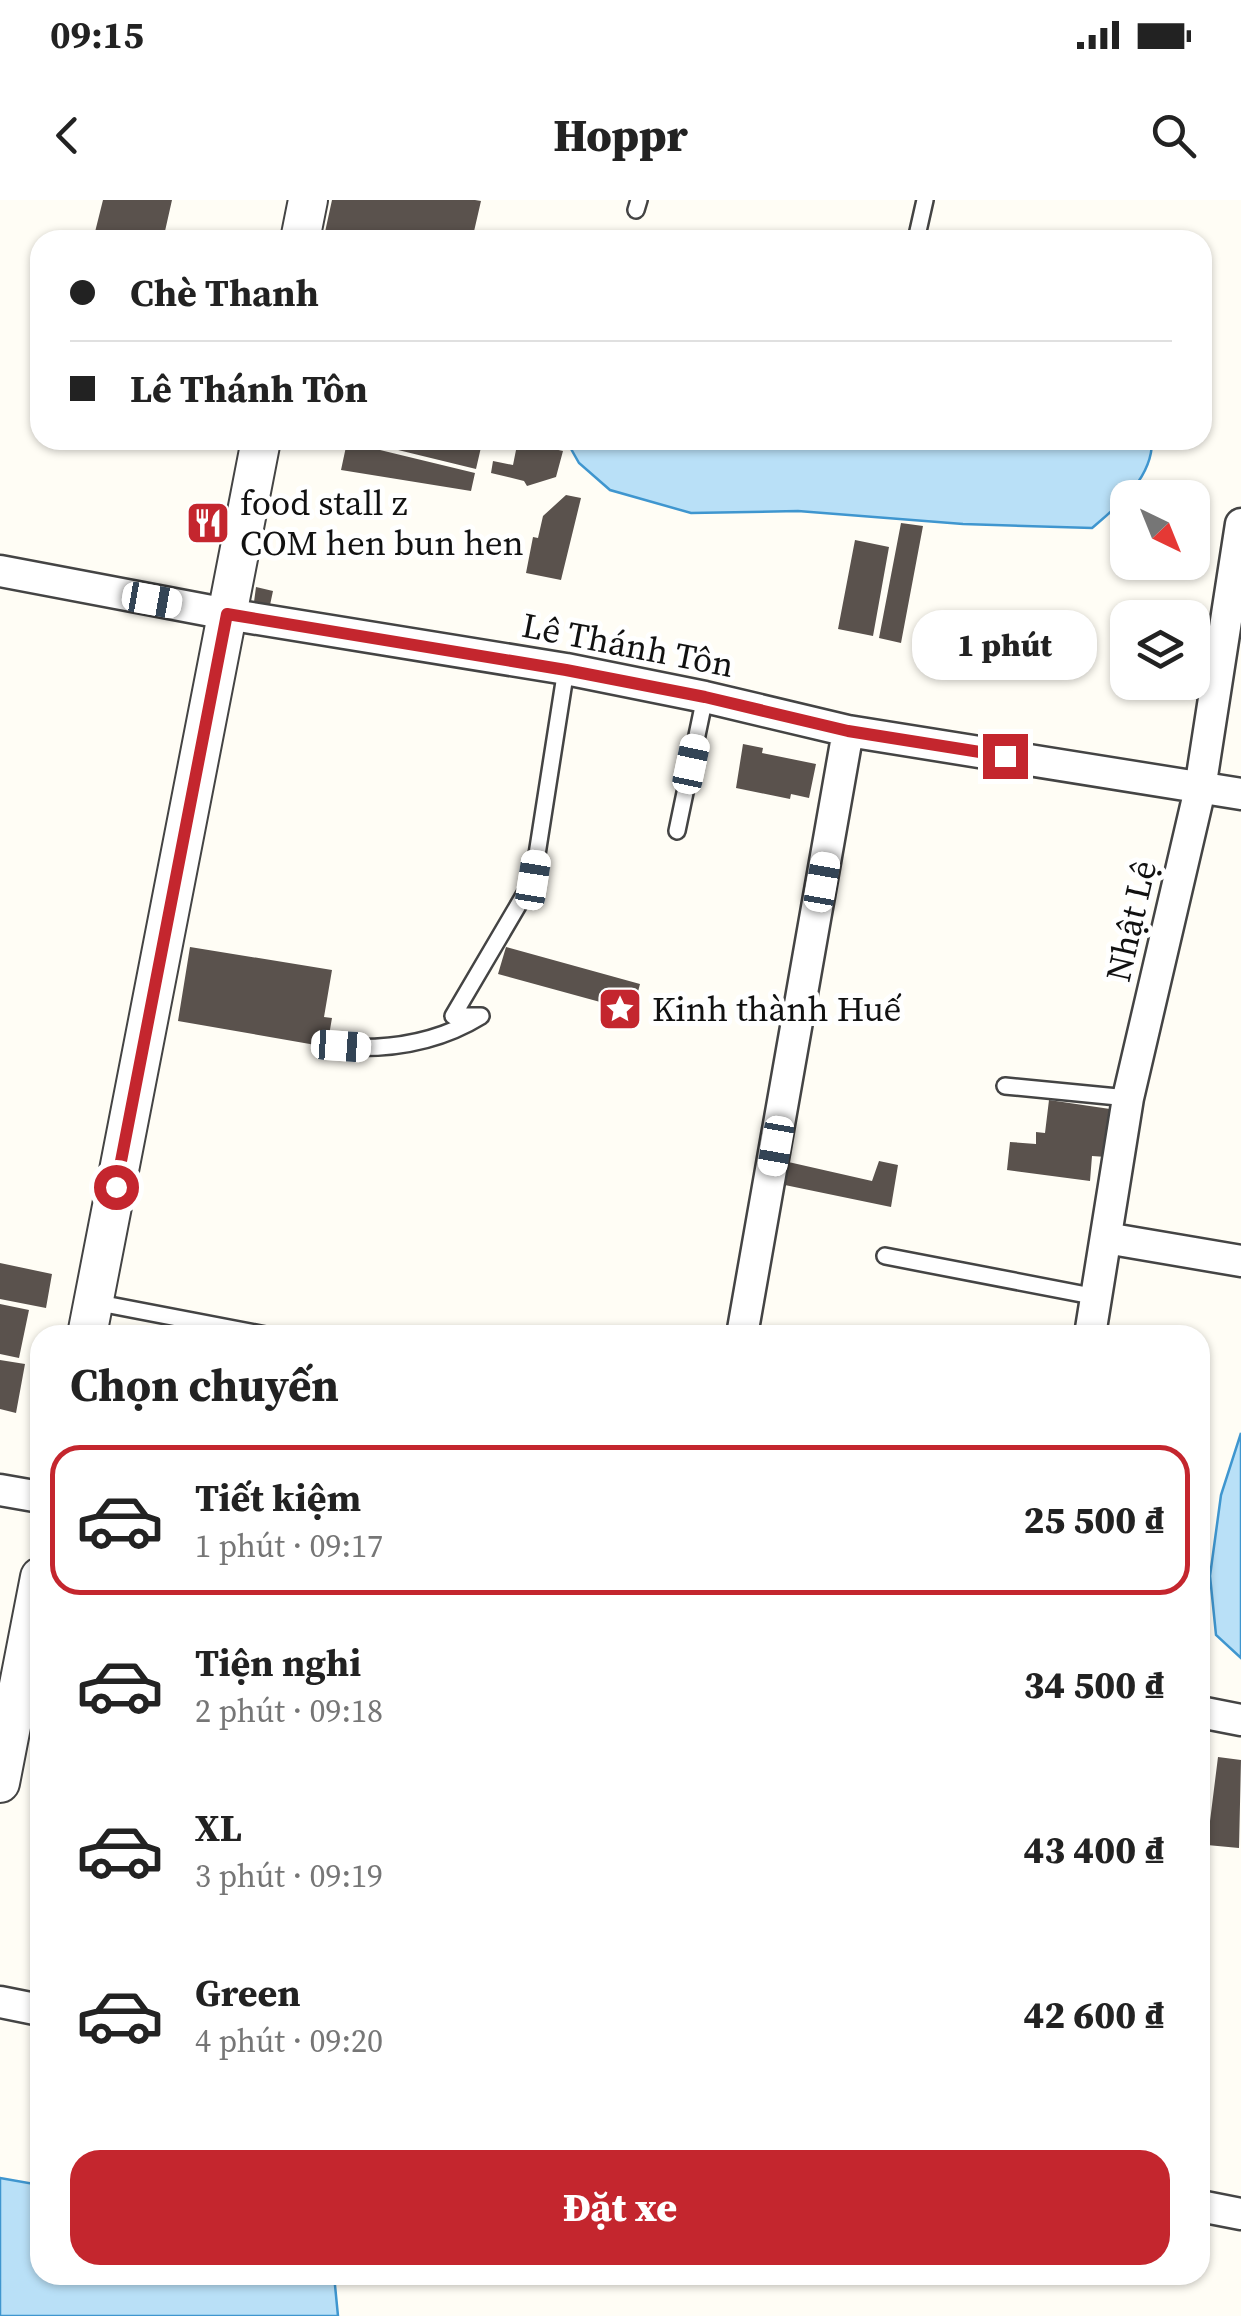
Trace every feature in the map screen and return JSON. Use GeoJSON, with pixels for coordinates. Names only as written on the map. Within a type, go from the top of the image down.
{"type":"FeatureCollection","features":[{"type":"Feature","properties":{"kind":"street"},"geometry":{"type":"LineString","coordinates":[[302,230],[308,200]]}},
{"type":"Feature","properties":{"kind":"street"},"geometry":{"type":"LineString","coordinates":[[90,1318],[259,450]]}},
{"type":"Feature","properties":{"kind":"street","name":"Nhật Lệ"},"geometry":{"type":"LineString","coordinates":[[1092,1325],[1128,1098],[1232,645],[1241,524]]}},
{"type":"Feature","properties":{"kind":"street","name":"Lê Thánh Tôn"},"geometry":{"type":"LineString","coordinates":[[0,571],[227,614],[566,670],[848,731],[1241,794]]}},
{"type":"Feature","properties":{"kind":"street"},"geometry":{"type":"LineString","coordinates":[[744,1325],[848,731]]}},
{"type":"Feature","properties":{"kind":"street"},"geometry":{"type":"LineString","coordinates":[[1106,1238],[1241,1261]]}},
{"type":"Feature","properties":{"kind":"street"},"geometry":{"type":"LineString","coordinates":[[0,1490],[30,1495]]}},
{"type":"Feature","properties":{"kind":"street"},"geometry":{"type":"LineString","coordinates":[[0,1783],[30,1628]]}},
{"type":"Feature","properties":{"kind":"street"},"geometry":{"type":"LineString","coordinates":[[1210,1714],[1241,1720]]}},
{"type":"Feature","properties":{"kind":"street"},"geometry":{"type":"LineString","coordinates":[[0,2002],[30,2008]]}},
{"type":"Feature","properties":{"kind":"street"},"geometry":{"type":"LineString","coordinates":[[1210,2208],[1241,2214]]}},
{"type":"Feature","properties":{"kind":"lane"},"geometry":{"type":"LineString","coordinates":[[918,230],[925,200]]}},
{"type":"Feature","properties":{"kind":"lane"},"geometry":{"type":"LineString","coordinates":[[341,1046],[375,1049],[406,1044],[461,1028],[481,1016],[453,1016],[533,880],[566,670]]}},
{"type":"Feature","properties":{"kind":"lane"},"geometry":{"type":"LineString","coordinates":[[677,831],[705,697]]}},
{"type":"Feature","properties":{"kind":"lane"},"geometry":{"type":"LineString","coordinates":[[1005,1086],[1128,1098]]}},
{"type":"Feature","properties":{"kind":"lane"},"geometry":{"type":"LineString","coordinates":[[885,1256],[1096,1297]]}},
{"type":"Feature","properties":{"kind":"lane"},"geometry":{"type":"LineString","coordinates":[[90,1318],[162,1325]]}},
{"type":"Feature","properties":{"kind":"water"},"geometry":{"type":"Polygon","coordinates":[[[572,450],[1151,450],[1139,480],[1110,480],[1110,512],[1092,528],[963,524],[798,511],[691,513],[610,490],[579,463],[572,450]]]}},
{"type":"Feature","properties":{"kind":"water"},"geometry":{"type":"Polygon","coordinates":[[[1241,1433],[1241,1658],[1216,1635],[1210,1576],[1221,1495],[1241,1433]]]}},
{"type":"Feature","properties":{"kind":"water"},"geometry":{"type":"Polygon","coordinates":[[[0,2178],[30,2183],[30,2285],[335,2285],[338,2316],[0,2316],[0,2178]]]}},
{"type":"Feature","properties":{"kind":"building"},"geometry":{"type":"Polygon","coordinates":[[[103,200],[172,200],[165,230],[96,230],[103,200]]]}},
{"type":"Feature","properties":{"kind":"building"},"geometry":{"type":"Polygon","coordinates":[[[332,200],[481,201],[474,230],[325,230],[332,200]]]}},
{"type":"Feature","properties":{"kind":"building"},"geometry":{"type":"Polygon","coordinates":[[[345,450],[380,450],[475,473],[471,491],[341,470],[345,450]]]}},
{"type":"Feature","properties":{"kind":"building"},"geometry":{"type":"Polygon","coordinates":[[[398,450],[480,450],[476,469],[398,450]]]}},
{"type":"Feature","properties":{"kind":"building"},"geometry":{"type":"Polygon","coordinates":[[[516,450],[563,451],[556,477],[527,486],[524,481],[491,473],[493,461],[513,465],[516,450]]]}},
{"type":"Feature","properties":{"kind":"building"},"geometry":{"type":"Polygon","coordinates":[[[566,495],[581,498],[561,580],[526,573],[533,537],[538,538],[543,516],[566,495]]]}},
{"type":"Feature","properties":{"kind":"building"},"geometry":{"type":"Polygon","coordinates":[[[901,523],[923,526],[901,643],[879,638],[901,523]]]}},
{"type":"Feature","properties":{"kind":"building"},"geometry":{"type":"Polygon","coordinates":[[[855,540],[889,547],[873,636],[838,629],[855,540]]]}},
{"type":"Feature","properties":{"kind":"building"},"geometry":{"type":"Polygon","coordinates":[[[256,587],[273,591],[270,605],[254,602],[256,587]]]}},
{"type":"Feature","properties":{"kind":"building"},"geometry":{"type":"Polygon","coordinates":[[[743,744],[763,748],[762,753],[816,764],[809,798],[791,794],[790,799],[736,788],[743,744]]]}},
{"type":"Feature","properties":{"kind":"building"},"geometry":{"type":"Polygon","coordinates":[[[190,947],[332,970],[324,1017],[332,1018],[327,1047],[178,1021],[190,947]]]}},
{"type":"Feature","properties":{"kind":"building"},"geometry":{"type":"Polygon","coordinates":[[[506,947],[640,984],[633,1011],[498,974],[506,947]]]}},
{"type":"Feature","properties":{"kind":"building"},"geometry":{"type":"Polygon","coordinates":[[[1049,1100],[1110,1109],[1106,1157],[1092,1156],[1090,1181],[1007,1170],[1010,1142],[1036,1144],[1036,1132],[1045,1133],[1049,1100]]]}},
{"type":"Feature","properties":{"kind":"building"},"geometry":{"type":"Polygon","coordinates":[[[784,1161],[872,1181],[879,1161],[898,1165],[891,1207],[780,1184],[784,1161]]]}},
{"type":"Feature","properties":{"kind":"building"},"geometry":{"type":"Polygon","coordinates":[[[0,1263],[52,1274],[46,1308],[0,1299],[0,1263]]]}},
{"type":"Feature","properties":{"kind":"building"},"geometry":{"type":"Polygon","coordinates":[[[0,1304],[29,1310],[19,1358],[0,1354],[0,1304]]]}},
{"type":"Feature","properties":{"kind":"building"},"geometry":{"type":"Polygon","coordinates":[[[0,1360],[25,1364],[16,1413],[0,1409],[0,1360]]]}},
{"type":"Feature","properties":{"kind":"building"},"geometry":{"type":"Polygon","coordinates":[[[1218,1757],[1241,1760],[1239,1848],[1210,1845],[1218,1757]]]}},
{"type":"Feature","properties":{"kind":"place","name":"food stall z COM hen bun hen"},"geometry":{"type":"Point","coordinates":[208,523]}},
{"type":"Feature","properties":{"kind":"place","name":"Kinh thành Huế"},"geometry":{"type":"Point","coordinates":[620,1009]}},
{"type":"Feature","properties":{"kind":"route"},"geometry":{"type":"LineString","coordinates":[[116,1187],[227,614],[566,670],[848,731],[1005,756]]}}]}
